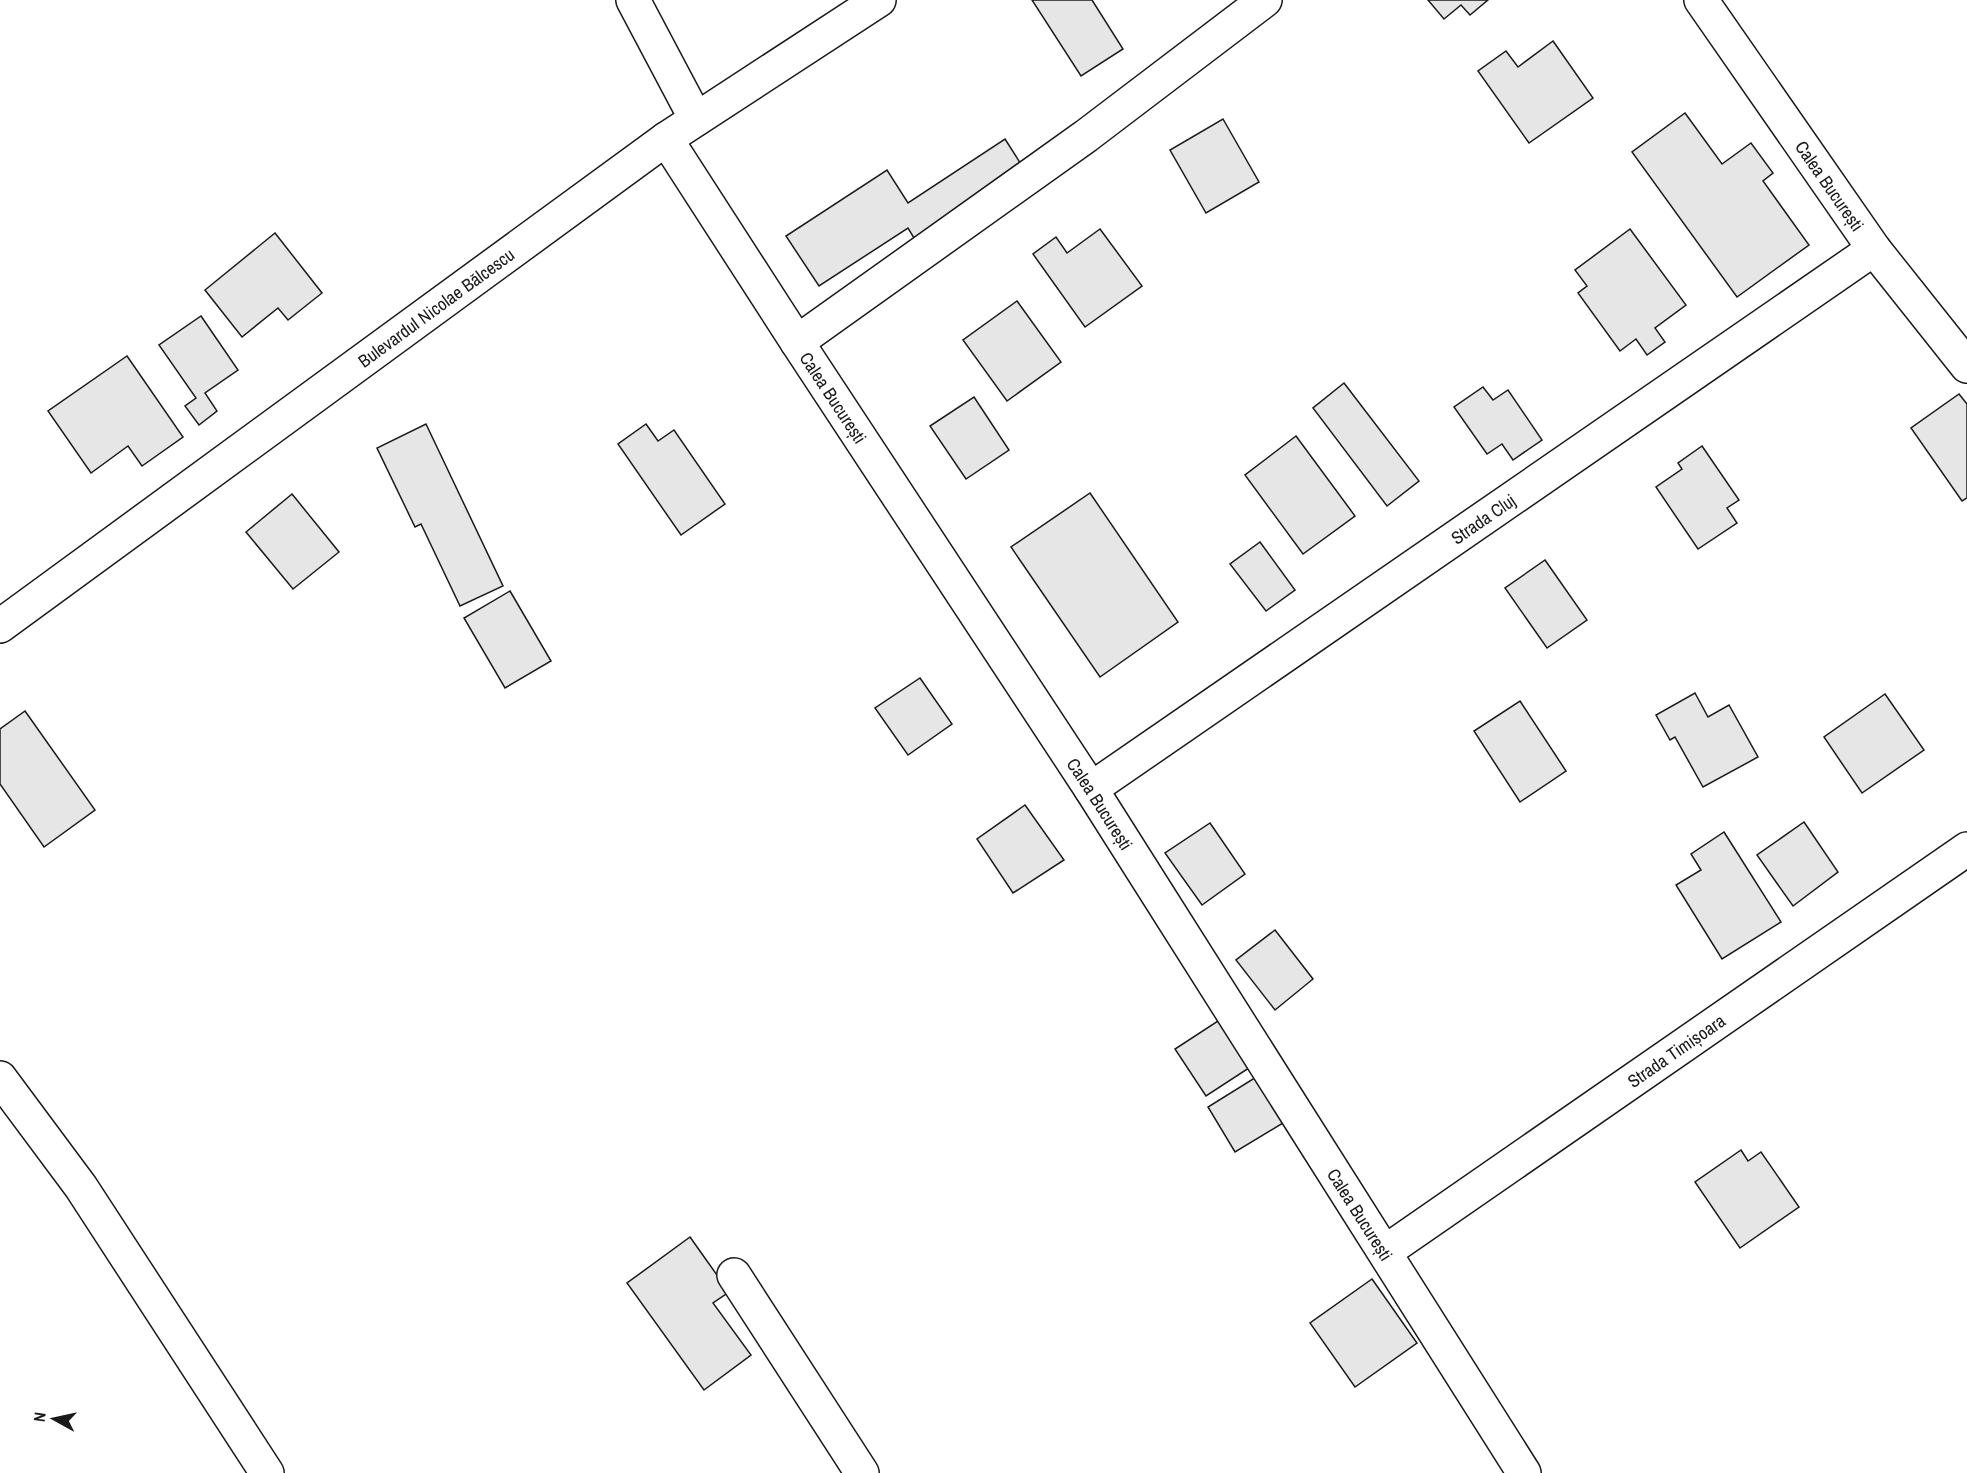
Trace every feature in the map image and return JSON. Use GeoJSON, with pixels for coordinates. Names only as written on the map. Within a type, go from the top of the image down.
{"type":"FeatureCollection","features":[{"type":"Feature","properties":{"kind":"street"},"geometry":{"type":"LineString","coordinates":[[633,0],[696,119]]}},
{"type":"Feature","properties":{"kind":"street","name":"Bulevardul Nicolae Bălcescu"},"geometry":{"type":"LineString","coordinates":[[0,626],[666,139],[879,0]]}},
{"type":"Feature","properties":{"kind":"street"},"geometry":{"type":"LineString","coordinates":[[796,342],[1086,136],[1265,0]]}},
{"type":"Feature","properties":{"kind":"street","name":"Calea București"},"geometry":{"type":"LineString","coordinates":[[1701,0],[1874,249],[1967,366]]}},
{"type":"Feature","properties":{"kind":"street","name":"Calea București"},"geometry":{"type":"LineString","coordinates":[[666,139],[796,342],[1091,789],[1524,1473]]}},
{"type":"Feature","properties":{"kind":"street","name":"Strada Cluj"},"geometry":{"type":"LineString","coordinates":[[1091,789],[1874,249]]}},
{"type":"Feature","properties":{"kind":"street","name":"Strada Timișoara"},"geometry":{"type":"LineString","coordinates":[[1385,1252],[1967,849]]}},
{"type":"Feature","properties":{"kind":"street"},"geometry":{"type":"LineString","coordinates":[[0,1078],[81,1187],[267,1473]]}},
{"type":"Feature","properties":{"kind":"street"},"geometry":{"type":"LineString","coordinates":[[734,1275],[862,1473]]}},
{"type":"Feature","properties":{"kind":"building"},"geometry":{"type":"Polygon","coordinates":[[[1032,0],[1092,0],[1123,49],[1081,76],[1032,0]]]}},
{"type":"Feature","properties":{"kind":"building"},"geometry":{"type":"Polygon","coordinates":[[[1428,0],[1488,0],[1470,15],[1461,5],[1444,19],[1428,0]]]}},
{"type":"Feature","properties":{"kind":"building"},"geometry":{"type":"Polygon","coordinates":[[[1553,41],[1593,98],[1529,143],[1478,71],[1506,51],[1518,67],[1553,41]]]}},
{"type":"Feature","properties":{"kind":"building"},"geometry":{"type":"Polygon","coordinates":[[[1685,113],[1722,164],[1751,143],[1773,173],[1763,181],[1809,245],[1737,297],[1632,152],[1685,113]]]}},
{"type":"Feature","properties":{"kind":"building"},"geometry":{"type":"Polygon","coordinates":[[[1223,119],[1259,182],[1206,213],[1170,150],[1223,119]]]}},
{"type":"Feature","properties":{"kind":"building"},"geometry":{"type":"Polygon","coordinates":[[[1005,139],[1026,172],[917,243],[908,228],[819,286],[786,236],[887,170],[908,203],[1005,139]]]}},
{"type":"Feature","properties":{"kind":"building"},"geometry":{"type":"Polygon","coordinates":[[[1100,229],[1142,286],[1085,327],[1033,254],[1056,237],[1067,253],[1100,229]]]}},
{"type":"Feature","properties":{"kind":"building"},"geometry":{"type":"Polygon","coordinates":[[[1630,229],[1686,305],[1655,328],[1665,342],[1647,355],[1636,339],[1620,351],[1578,293],[1587,286],[1575,270],[1630,229]]]}},
{"type":"Feature","properties":{"kind":"building"},"geometry":{"type":"Polygon","coordinates":[[[275,233],[322,293],[288,320],[278,308],[242,337],[205,290],[275,233]]]}},
{"type":"Feature","properties":{"kind":"building"},"geometry":{"type":"Polygon","coordinates":[[[1017,301],[1061,362],[1007,401],[963,340],[1017,301]]]}},
{"type":"Feature","properties":{"kind":"building"},"geometry":{"type":"Polygon","coordinates":[[[201,316],[238,370],[205,393],[217,411],[199,425],[185,406],[196,398],[159,345],[201,316]]]}},
{"type":"Feature","properties":{"kind":"building"},"geometry":{"type":"Polygon","coordinates":[[[127,356],[183,437],[142,466],[128,446],[91,473],[48,411],[127,356]]]}},
{"type":"Feature","properties":{"kind":"building"},"geometry":{"type":"Polygon","coordinates":[[[1344,383],[1419,481],[1387,506],[1313,408],[1344,383]]]}},
{"type":"Feature","properties":{"kind":"building"},"geometry":{"type":"Polygon","coordinates":[[[1483,387],[1493,400],[1508,390],[1542,440],[1513,460],[1502,444],[1487,454],[1454,407],[1483,387]]]}},
{"type":"Feature","properties":{"kind":"building"},"geometry":{"type":"Polygon","coordinates":[[[1959,394],[1967,404],[1967,498],[1962,501],[1911,428],[1959,394]]]}},
{"type":"Feature","properties":{"kind":"building"},"geometry":{"type":"Polygon","coordinates":[[[974,397],[1009,450],[966,479],[930,426],[974,397]]]}},
{"type":"Feature","properties":{"kind":"building"},"geometry":{"type":"Polygon","coordinates":[[[426,424],[503,586],[460,606],[421,524],[415,527],[377,448],[426,424]]]}},
{"type":"Feature","properties":{"kind":"building"},"geometry":{"type":"Polygon","coordinates":[[[646,424],[658,441],[674,430],[725,504],[681,535],[618,444],[646,424]]]}},
{"type":"Feature","properties":{"kind":"building"},"geometry":{"type":"Polygon","coordinates":[[[1296,436],[1355,516],[1303,554],[1245,475],[1296,436]]]}},
{"type":"Feature","properties":{"kind":"building"},"geometry":{"type":"Polygon","coordinates":[[[1702,446],[1739,500],[1727,508],[1737,523],[1698,549],[1656,487],[1682,469],[1678,463],[1702,446]]]}},
{"type":"Feature","properties":{"kind":"building"},"geometry":{"type":"Polygon","coordinates":[[[1090,493],[1178,622],[1100,677],[1011,547],[1090,493]]]}},
{"type":"Feature","properties":{"kind":"building"},"geometry":{"type":"Polygon","coordinates":[[[292,494],[339,552],[293,589],[246,532],[292,494]]]}},
{"type":"Feature","properties":{"kind":"building"},"geometry":{"type":"Polygon","coordinates":[[[1260,542],[1295,590],[1266,611],[1230,564],[1260,542]]]}},
{"type":"Feature","properties":{"kind":"building"},"geometry":{"type":"Polygon","coordinates":[[[1545,560],[1587,620],[1547,648],[1505,588],[1545,560]]]}},
{"type":"Feature","properties":{"kind":"building"},"geometry":{"type":"Polygon","coordinates":[[[510,591],[551,661],[505,688],[464,618],[510,591]]]}},
{"type":"Feature","properties":{"kind":"building"},"geometry":{"type":"Polygon","coordinates":[[[920,678],[952,724],[908,755],[875,708],[920,678]]]}},
{"type":"Feature","properties":{"kind":"building"},"geometry":{"type":"Polygon","coordinates":[[[1695,693],[1708,717],[1729,705],[1758,757],[1703,787],[1675,737],[1670,740],[1656,715],[1695,693]]]}},
{"type":"Feature","properties":{"kind":"building"},"geometry":{"type":"Polygon","coordinates":[[[1885,694],[1924,750],[1862,793],[1824,737],[1885,694]]]}},
{"type":"Feature","properties":{"kind":"building"},"geometry":{"type":"Polygon","coordinates":[[[1520,701],[1566,771],[1520,802],[1474,731],[1520,701]]]}},
{"type":"Feature","properties":{"kind":"building"},"geometry":{"type":"Polygon","coordinates":[[[25,711],[95,810],[44,847],[0,784],[0,729],[25,711]]]}},
{"type":"Feature","properties":{"kind":"building"},"geometry":{"type":"Polygon","coordinates":[[[1025,805],[1064,860],[1013,893],[977,839],[1025,805]]]}},
{"type":"Feature","properties":{"kind":"building"},"geometry":{"type":"Polygon","coordinates":[[[1804,822],[1838,872],[1793,906],[1757,855],[1804,822]]]}},
{"type":"Feature","properties":{"kind":"building"},"geometry":{"type":"Polygon","coordinates":[[[1210,823],[1245,874],[1202,905],[1165,853],[1210,823]]]}},
{"type":"Feature","properties":{"kind":"building"},"geometry":{"type":"Polygon","coordinates":[[[1724,832],[1781,922],[1722,959],[1676,885],[1701,870],[1691,854],[1724,832]]]}},
{"type":"Feature","properties":{"kind":"building"},"geometry":{"type":"Polygon","coordinates":[[[1275,930],[1313,979],[1275,1010],[1236,960],[1275,930]]]}},
{"type":"Feature","properties":{"kind":"building"},"geometry":{"type":"Polygon","coordinates":[[[1221,1019],[1252,1066],[1206,1096],[1175,1049],[1221,1019]]]}},
{"type":"Feature","properties":{"kind":"building"},"geometry":{"type":"Polygon","coordinates":[[[1261,1074],[1288,1120],[1235,1152],[1208,1107],[1261,1074]]]}},
{"type":"Feature","properties":{"kind":"building"},"geometry":{"type":"Polygon","coordinates":[[[1741,1150],[1748,1161],[1761,1152],[1799,1207],[1740,1248],[1695,1182],[1741,1150]]]}},
{"type":"Feature","properties":{"kind":"building"},"geometry":{"type":"Polygon","coordinates":[[[690,1237],[729,1292],[713,1303],[751,1355],[704,1390],[627,1283],[690,1237]]]}},
{"type":"Feature","properties":{"kind":"building"},"geometry":{"type":"Polygon","coordinates":[[[1372,1279],[1417,1343],[1355,1387],[1310,1323],[1372,1279]]]}}]}
